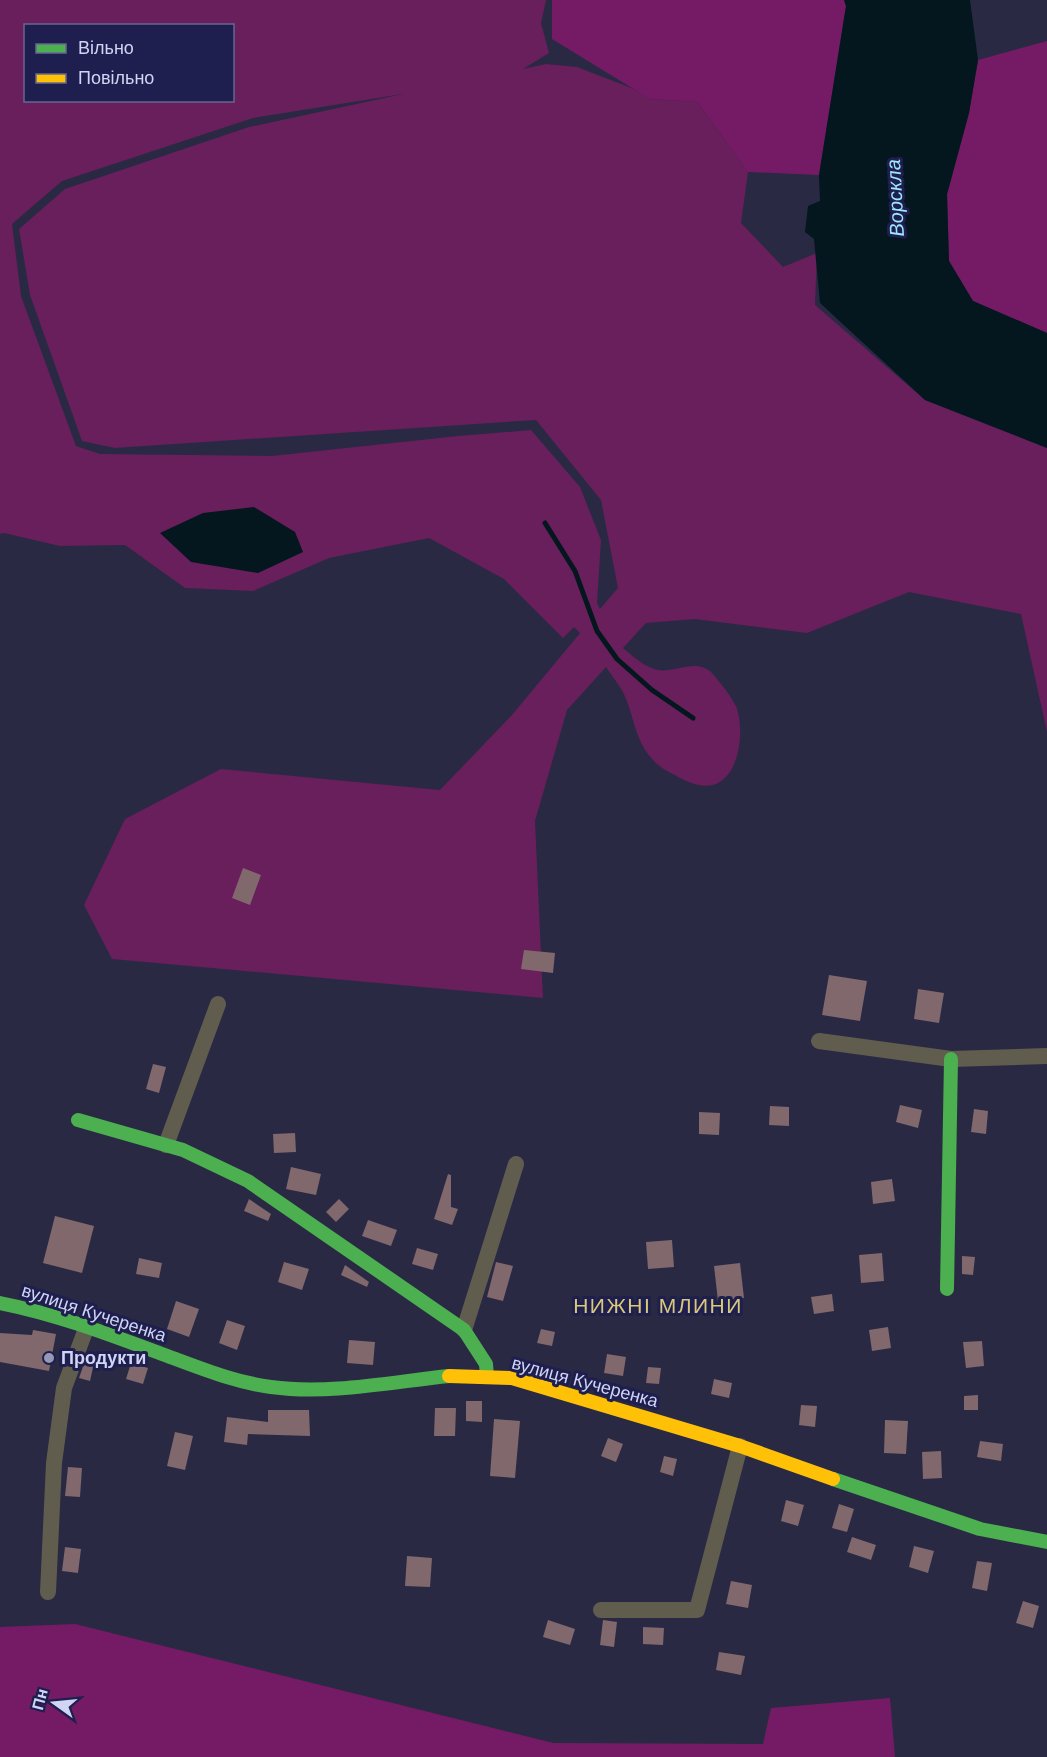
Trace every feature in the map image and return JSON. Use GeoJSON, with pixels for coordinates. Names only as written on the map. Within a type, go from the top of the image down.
{"type":"FeatureCollection","features":[{"type":"Feature","properties":{"kind":"street"},"geometry":{"type":"LineString","coordinates":[[166,1145],[218,1004]]}},
{"type":"Feature","properties":{"kind":"street"},"geometry":{"type":"LineString","coordinates":[[819,1041],[951,1059],[1047,1056]]}},
{"type":"Feature","properties":{"kind":"street"},"geometry":{"type":"LineString","coordinates":[[947,1288],[951,1059]]}},
{"type":"Feature","properties":{"kind":"street"},"geometry":{"type":"LineString","coordinates":[[78,1120],[183,1150],[248,1181],[464,1330],[486,1364],[487,1376]]}},
{"type":"Feature","properties":{"kind":"street"},"geometry":{"type":"LineString","coordinates":[[464,1330],[516,1164]]}},
{"type":"Feature","properties":{"kind":"street","name":"вулиця Кучеренка"},"geometry":{"type":"LineString","coordinates":[[0,1303],[36,1310],[87,1326],[230,1379],[271,1387],[321,1388],[451,1376],[512,1378],[740,1446],[960,1522],[1020,1538],[1047,1542]]}},
{"type":"Feature","properties":{"kind":"street"},"geometry":{"type":"LineString","coordinates":[[48,1592],[54,1463],[64,1388],[87,1326]]}},
{"type":"Feature","properties":{"kind":"street"},"geometry":{"type":"LineString","coordinates":[[601,1610],[697,1610],[740,1446]]}},
{"type":"Feature","properties":{"kind":"shaded area"},"geometry":{"type":"Polygon","coordinates":[[[0,0],[546,0],[541,23],[549,53],[523,69],[546,64],[577,67],[634,89],[650,99],[697,102],[748,172],[741,223],[783,267],[817,253],[815,305],[925,400],[1047,448],[1047,732],[1021,614],[909,592],[807,633],[695,619],[646,623],[623,648],[653,669],[698,666],[711,672],[736,705],[740,739],[736,760],[725,778],[707,786],[679,778],[662,768],[648,755],[643,746],[622,690],[606,667],[567,710],[535,821],[543,998],[112,959],[84,905],[125,819],[221,769],[440,790],[512,715],[580,633],[574,627],[563,638],[504,579],[429,538],[329,558],[253,591],[185,588],[125,545],[60,546],[0,534],[0,0]],[[403,94],[253,118],[62,181],[12,224],[21,296],[76,446],[100,454],[272,456],[531,430],[580,487],[601,540],[597,603],[600,609],[618,588],[601,500],[536,420],[115,448],[82,441],[30,295],[19,229],[65,189],[249,127],[403,94]]]}},
{"type":"Feature","properties":{"kind":"shaded area"},"geometry":{"type":"Polygon","coordinates":[[[552,0],[844,0],[846,6],[819,175],[748,172],[697,102],[650,99],[552,39],[552,0]]]}},
{"type":"Feature","properties":{"kind":"shaded area"},"geometry":{"type":"Polygon","coordinates":[[[1047,41],[1047,333],[973,301],[949,261],[947,195],[969,113],[978,60],[1047,41]]]}},
{"type":"Feature","properties":{"kind":"shaded area"},"geometry":{"type":"Polygon","coordinates":[[[75,1624],[553,1743],[763,1744],[771,1708],[890,1698],[895,1757],[0,1757],[0,1627],[75,1624]]]}},
{"type":"Feature","properties":{"kind":"water","name":"Ворскла"},"geometry":{"type":"Polygon","coordinates":[[[844,0],[970,0],[978,60],[969,113],[947,194],[949,261],[973,301],[1047,333],[1047,448],[925,400],[820,303],[814,239],[805,232],[808,206],[820,201],[819,175],[846,6],[844,0]]]}},
{"type":"Feature","properties":{"kind":"water"},"geometry":{"type":"Polygon","coordinates":[[[254,507],[295,532],[303,552],[258,573],[191,562],[160,533],[203,513],[254,507]]]}},
{"type":"Feature","properties":{"kind":"building"},"geometry":{"type":"Polygon","coordinates":[[[243,868],[261,875],[250,905],[232,898],[243,868]]]}},
{"type":"Feature","properties":{"kind":"building"},"geometry":{"type":"Polygon","coordinates":[[[524,950],[555,953],[553,973],[521,969],[524,950]]]}},
{"type":"Feature","properties":{"kind":"building"},"geometry":{"type":"Polygon","coordinates":[[[829,975],[867,981],[860,1021],[822,1015],[829,975]]]}},
{"type":"Feature","properties":{"kind":"building"},"geometry":{"type":"Polygon","coordinates":[[[918,989],[944,993],[939,1023],[914,1019],[918,989]]]}},
{"type":"Feature","properties":{"kind":"building"},"geometry":{"type":"Polygon","coordinates":[[[153,1064],[166,1067],[159,1093],[146,1089],[153,1064]]]}},
{"type":"Feature","properties":{"kind":"building"},"geometry":{"type":"Polygon","coordinates":[[[900,1105],[922,1110],[918,1128],[896,1122],[900,1105]]]}},
{"type":"Feature","properties":{"kind":"building"},"geometry":{"type":"Polygon","coordinates":[[[770,1106],[789,1107],[789,1126],[769,1125],[770,1106]]]}},
{"type":"Feature","properties":{"kind":"building"},"geometry":{"type":"Polygon","coordinates":[[[974,1109],[988,1111],[986,1134],[971,1132],[974,1109]]]}},
{"type":"Feature","properties":{"kind":"building"},"geometry":{"type":"Polygon","coordinates":[[[699,1112],[720,1113],[719,1135],[699,1134],[699,1112]]]}},
{"type":"Feature","properties":{"kind":"building"},"geometry":{"type":"Polygon","coordinates":[[[295,1133],[296,1152],[274,1153],[273,1134],[295,1133]]]}},
{"type":"Feature","properties":{"kind":"building"},"geometry":{"type":"Polygon","coordinates":[[[291,1167],[321,1174],[316,1195],[286,1189],[291,1167]]]}},
{"type":"Feature","properties":{"kind":"building"},"geometry":{"type":"Polygon","coordinates":[[[448,1174],[451,1175],[451,1207],[458,1209],[452,1225],[434,1219],[448,1174]]]}},
{"type":"Feature","properties":{"kind":"building"},"geometry":{"type":"Polygon","coordinates":[[[892,1179],[895,1201],[873,1204],[871,1182],[892,1179]]]}},
{"type":"Feature","properties":{"kind":"building"},"geometry":{"type":"Polygon","coordinates":[[[249,1199],[271,1214],[268,1221],[244,1211],[249,1199]]]}},
{"type":"Feature","properties":{"kind":"building"},"geometry":{"type":"Polygon","coordinates":[[[339,1199],[349,1209],[336,1222],[326,1212],[339,1199]]]}},
{"type":"Feature","properties":{"kind":"building"},"geometry":{"type":"Polygon","coordinates":[[[55,1216],[94,1226],[82,1273],[43,1263],[55,1216]]]}},
{"type":"Feature","properties":{"kind":"building"},"geometry":{"type":"Polygon","coordinates":[[[368,1220],[397,1230],[391,1246],[362,1236],[368,1220]]]}},
{"type":"Feature","properties":{"kind":"building"},"geometry":{"type":"Polygon","coordinates":[[[672,1240],[674,1267],[648,1269],[646,1242],[672,1240]]]}},
{"type":"Feature","properties":{"kind":"building"},"geometry":{"type":"Polygon","coordinates":[[[417,1248],[438,1254],[433,1270],[412,1264],[417,1248]]]}},
{"type":"Feature","properties":{"kind":"building"},"geometry":{"type":"Polygon","coordinates":[[[882,1253],[884,1281],[861,1283],[859,1255],[882,1253]]]}},
{"type":"Feature","properties":{"kind":"building"},"geometry":{"type":"Polygon","coordinates":[[[962,1256],[975,1257],[973,1275],[962,1274],[962,1256]]]}},
{"type":"Feature","properties":{"kind":"building"},"geometry":{"type":"Polygon","coordinates":[[[139,1258],[162,1263],[159,1278],[136,1274],[139,1258]]]}},
{"type":"Feature","properties":{"kind":"building"},"geometry":{"type":"Polygon","coordinates":[[[284,1262],[309,1269],[302,1290],[278,1282],[284,1262]]]}},
{"type":"Feature","properties":{"kind":"building"},"geometry":{"type":"Polygon","coordinates":[[[496,1262],[513,1266],[503,1301],[487,1297],[496,1262]]]}},
{"type":"Feature","properties":{"kind":"building"},"geometry":{"type":"Polygon","coordinates":[[[740,1263],[744,1298],[718,1301],[714,1266],[740,1263]]]}},
{"type":"Feature","properties":{"kind":"building"},"geometry":{"type":"Polygon","coordinates":[[[345,1265],[369,1282],[367,1287],[341,1275],[345,1265]]]}},
{"type":"Feature","properties":{"kind":"building"},"geometry":{"type":"Polygon","coordinates":[[[832,1294],[834,1311],[814,1314],[811,1297],[832,1294]]]}},
{"type":"Feature","properties":{"kind":"building"},"geometry":{"type":"Polygon","coordinates":[[[176,1301],[199,1309],[189,1337],[167,1329],[176,1301]]]}},
{"type":"Feature","properties":{"kind":"building"},"geometry":{"type":"Polygon","coordinates":[[[227,1320],[245,1326],[237,1350],[219,1343],[227,1320]]]}},
{"type":"Feature","properties":{"kind":"building"},"geometry":{"type":"Polygon","coordinates":[[[888,1327],[891,1348],[872,1351],[869,1330],[888,1327]]]}},
{"type":"Feature","properties":{"kind":"building"},"geometry":{"type":"Polygon","coordinates":[[[541,1329],[555,1332],[552,1346],[537,1343],[541,1329]]]}},
{"type":"Feature","properties":{"kind":"building"},"geometry":{"type":"Polygon","coordinates":[[[33,1330],[56,1334],[49,1371],[0,1362],[0,1333],[32,1335],[33,1330]]]}},
{"type":"Feature","properties":{"kind":"building"},"geometry":{"type":"Polygon","coordinates":[[[349,1340],[375,1342],[373,1365],[347,1363],[349,1340]]]}},
{"type":"Feature","properties":{"kind":"building"},"geometry":{"type":"Polygon","coordinates":[[[982,1341],[984,1366],[966,1368],[963,1342],[982,1341]]]}},
{"type":"Feature","properties":{"kind":"building"},"geometry":{"type":"Polygon","coordinates":[[[607,1354],[626,1357],[623,1376],[604,1373],[607,1354]]]}},
{"type":"Feature","properties":{"kind":"building"},"geometry":{"type":"Polygon","coordinates":[[[85,1361],[94,1363],[90,1381],[79,1378],[85,1361]]]}},
{"type":"Feature","properties":{"kind":"building"},"geometry":{"type":"Polygon","coordinates":[[[131,1363],[148,1368],[143,1384],[126,1379],[131,1363]]]}},
{"type":"Feature","properties":{"kind":"building"},"geometry":{"type":"Polygon","coordinates":[[[648,1367],[661,1368],[659,1384],[646,1383],[648,1367]]]}},
{"type":"Feature","properties":{"kind":"building"},"geometry":{"type":"Polygon","coordinates":[[[714,1379],[732,1383],[729,1398],[711,1394],[714,1379]]]}},
{"type":"Feature","properties":{"kind":"building"},"geometry":{"type":"Polygon","coordinates":[[[978,1395],[978,1410],[964,1410],[964,1396],[978,1395]]]}},
{"type":"Feature","properties":{"kind":"building"},"geometry":{"type":"Polygon","coordinates":[[[466,1401],[482,1401],[482,1422],[466,1421],[466,1401]]]}},
{"type":"Feature","properties":{"kind":"building"},"geometry":{"type":"Polygon","coordinates":[[[801,1405],[817,1406],[815,1427],[799,1425],[801,1405]]]}},
{"type":"Feature","properties":{"kind":"building"},"geometry":{"type":"Polygon","coordinates":[[[435,1408],[456,1408],[455,1436],[434,1436],[435,1408]]]}},
{"type":"Feature","properties":{"kind":"building"},"geometry":{"type":"Polygon","coordinates":[[[268,1410],[309,1410],[310,1436],[248,1434],[247,1445],[224,1442],[227,1417],[268,1422],[268,1410]]]}},
{"type":"Feature","properties":{"kind":"building"},"geometry":{"type":"Polygon","coordinates":[[[494,1419],[520,1421],[515,1478],[490,1476],[494,1419]]]}},
{"type":"Feature","properties":{"kind":"building"},"geometry":{"type":"Polygon","coordinates":[[[885,1420],[908,1421],[906,1454],[884,1453],[885,1420]]]}},
{"type":"Feature","properties":{"kind":"building"},"geometry":{"type":"Polygon","coordinates":[[[175,1432],[193,1436],[185,1470],[167,1466],[175,1432]]]}},
{"type":"Feature","properties":{"kind":"building"},"geometry":{"type":"Polygon","coordinates":[[[608,1438],[623,1444],[616,1462],[601,1456],[608,1438]]]}},
{"type":"Feature","properties":{"kind":"building"},"geometry":{"type":"Polygon","coordinates":[[[980,1441],[1003,1444],[1001,1461],[977,1457],[980,1441]]]}},
{"type":"Feature","properties":{"kind":"building"},"geometry":{"type":"Polygon","coordinates":[[[941,1451],[942,1478],[923,1479],[922,1452],[941,1451]]]}},
{"type":"Feature","properties":{"kind":"building"},"geometry":{"type":"Polygon","coordinates":[[[664,1456],[677,1459],[673,1476],[660,1472],[664,1456]]]}},
{"type":"Feature","properties":{"kind":"building"},"geometry":{"type":"Polygon","coordinates":[[[68,1467],[82,1468],[80,1497],[65,1496],[68,1467]]]}},
{"type":"Feature","properties":{"kind":"building"},"geometry":{"type":"Polygon","coordinates":[[[786,1500],[804,1505],[798,1526],[781,1521],[786,1500]]]}},
{"type":"Feature","properties":{"kind":"building"},"geometry":{"type":"Polygon","coordinates":[[[839,1504],[854,1509],[847,1532],[832,1528],[839,1504]]]}},
{"type":"Feature","properties":{"kind":"building"},"geometry":{"type":"Polygon","coordinates":[[[852,1537],[876,1545],[871,1560],[847,1552],[852,1537]]]}},
{"type":"Feature","properties":{"kind":"building"},"geometry":{"type":"Polygon","coordinates":[[[914,1546],[934,1551],[928,1573],[909,1567],[914,1546]]]}},
{"type":"Feature","properties":{"kind":"building"},"geometry":{"type":"Polygon","coordinates":[[[65,1547],[81,1549],[78,1573],[62,1571],[65,1547]]]}},
{"type":"Feature","properties":{"kind":"building"},"geometry":{"type":"Polygon","coordinates":[[[407,1556],[432,1558],[430,1587],[405,1586],[407,1556]]]}},
{"type":"Feature","properties":{"kind":"building"},"geometry":{"type":"Polygon","coordinates":[[[977,1561],[992,1563],[987,1591],[972,1588],[977,1561]]]}},
{"type":"Feature","properties":{"kind":"building"},"geometry":{"type":"Polygon","coordinates":[[[731,1581],[752,1585],[748,1608],[726,1604],[731,1581]]]}},
{"type":"Feature","properties":{"kind":"building"},"geometry":{"type":"Polygon","coordinates":[[[1023,1601],[1039,1606],[1033,1628],[1016,1623],[1023,1601]]]}},
{"type":"Feature","properties":{"kind":"building"},"geometry":{"type":"Polygon","coordinates":[[[548,1620],[575,1629],[570,1645],[543,1637],[548,1620]]]}},
{"type":"Feature","properties":{"kind":"building"},"geometry":{"type":"Polygon","coordinates":[[[603,1620],[617,1622],[614,1647],[600,1645],[603,1620]]]}},
{"type":"Feature","properties":{"kind":"building"},"geometry":{"type":"Polygon","coordinates":[[[643,1627],[664,1628],[663,1645],[643,1644],[643,1627]]]}},
{"type":"Feature","properties":{"kind":"building"},"geometry":{"type":"Polygon","coordinates":[[[719,1652],[745,1656],[741,1675],[716,1670],[719,1652]]]}},
{"type":"Feature","properties":{"kind":"waterway"},"geometry":{"type":"LineString","coordinates":[[545,523],[575,571],[597,631],[617,659],[652,690],[693,718]]}},
{"type":"Feature","properties":{"kind":"traffic: fast"},"geometry":{"type":"LineString","coordinates":[[947,1289],[951,1059]]}},
{"type":"Feature","properties":{"kind":"traffic: fast"},"geometry":{"type":"LineString","coordinates":[[78,1120],[183,1150],[248,1181],[464,1330],[486,1364],[487,1376]]}},
{"type":"Feature","properties":{"kind":"traffic: fast"},"geometry":{"type":"LineString","coordinates":[[0,1303],[82,1325],[202,1369],[257,1385],[293,1389],[338,1389],[449,1376]]}},
{"type":"Feature","properties":{"kind":"traffic: fast"},"geometry":{"type":"LineString","coordinates":[[833,1479],[980,1529],[1047,1542]]}},
{"type":"Feature","properties":{"kind":"traffic: slow"},"geometry":{"type":"LineString","coordinates":[[449,1376],[512,1378],[740,1446],[833,1479]]}},
{"type":"Feature","properties":{"kind":"place","name":"Продукти"},"geometry":{"type":"Point","coordinates":[49,1358]}},
{"type":"Feature","properties":{"kind":"district","name":"НИЖНІ МЛИНИ"},"geometry":{"type":"Point","coordinates":[658,1305]}}]}
